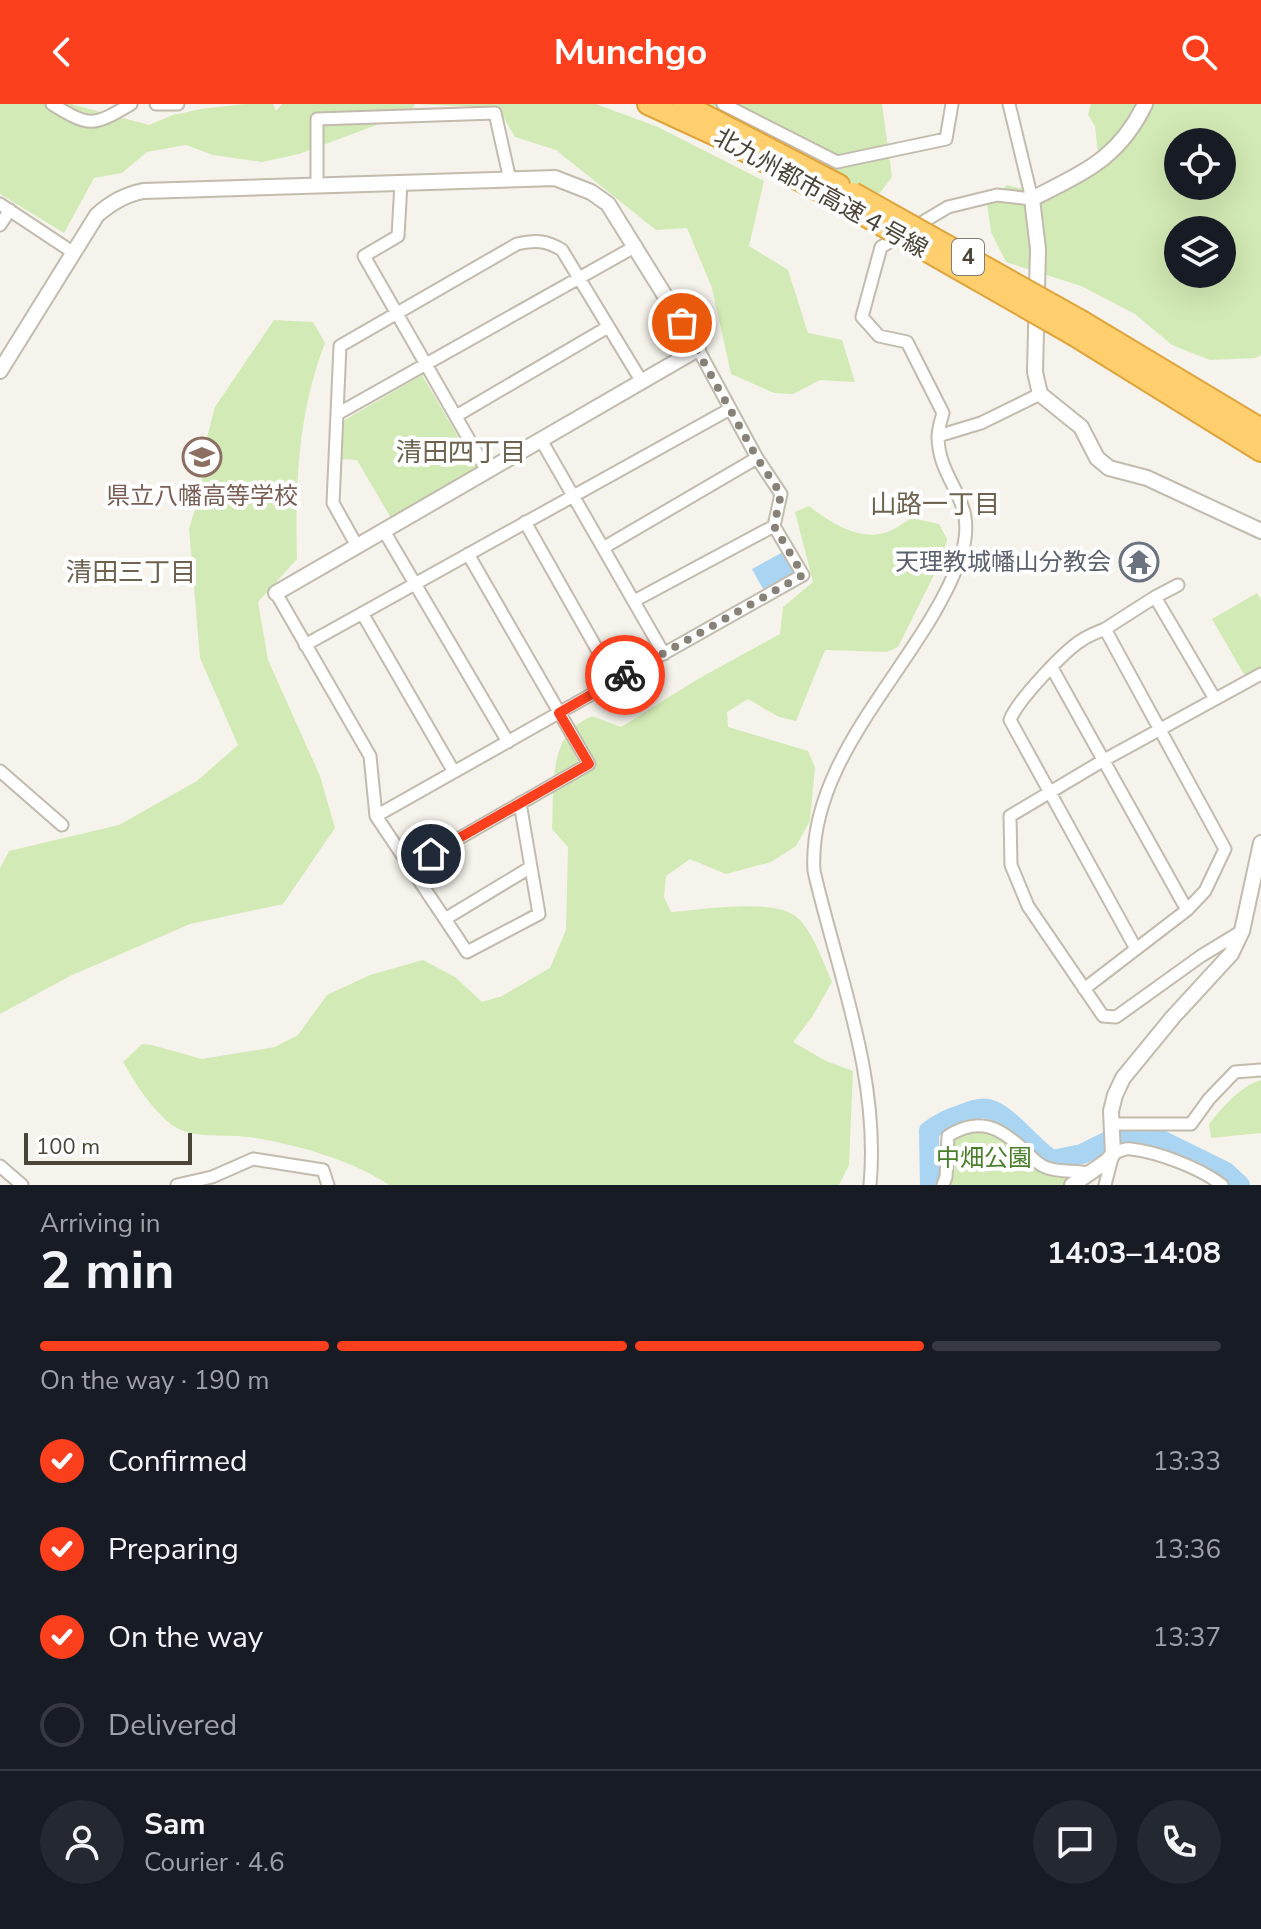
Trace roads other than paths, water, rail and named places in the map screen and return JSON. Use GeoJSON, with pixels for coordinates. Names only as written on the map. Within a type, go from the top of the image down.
{"type":"FeatureCollection","features":[{"type":"Feature","properties":{"kind":"highway","name":"北九州都市高速４号線"},"geometry":{"type":"LineString","coordinates":[[648,104],[850,199]]}},
{"type":"Feature","properties":{"kind":"highway","name":"北九州都市高速４号線"},"geometry":{"type":"LineString","coordinates":[[683,104],[1078,328]]}},
{"type":"Feature","properties":{"kind":"highway"},"geometry":{"type":"LineString","coordinates":[[1078,328],[1261,429]]}},
{"type":"Feature","properties":{"kind":"highway"},"geometry":{"type":"LineString","coordinates":[[1078,328],[1261,451]]}},
{"type":"Feature","properties":{"kind":"street"},"geometry":{"type":"LineString","coordinates":[[52,104],[87,123],[101,122],[131,104]]}},
{"type":"Feature","properties":{"kind":"street"},"geometry":{"type":"LineString","coordinates":[[156,104],[178,104]]}},
{"type":"Feature","properties":{"kind":"street"},"geometry":{"type":"LineString","coordinates":[[723,104],[837,162],[946,139],[952,104]]}},
{"type":"Feature","properties":{"kind":"street"},"geometry":{"type":"LineString","coordinates":[[1009,104],[1032,199],[1038,249],[1035,372],[1040,394],[1081,427],[1097,458],[1109,468],[1147,478],[1261,531]]}},
{"type":"Feature","properties":{"kind":"street"},"geometry":{"type":"LineString","coordinates":[[870,1185],[873,1157],[871,1113],[862,1057],[824,914],[814,858],[820,811],[840,763],[929,618],[961,555],[966,513],[943,460],[938,436],[943,413],[907,342],[879,336],[862,317],[881,247],[948,207],[997,195],[1032,199],[1108,157],[1145,104]]}},
{"type":"Feature","properties":{"kind":"street"},"geometry":{"type":"LineString","coordinates":[[317,184],[317,119],[495,113],[510,180]]}},
{"type":"Feature","properties":{"kind":"street"},"geometry":{"type":"LineString","coordinates":[[0,371],[97,215],[112,202],[129,194],[317,184],[555,178],[591,192],[608,204],[698,349],[757,458],[781,494],[774,526],[803,575],[376,816]]}},
{"type":"Feature","properties":{"kind":"street"},"geometry":{"type":"LineString","coordinates":[[401,183],[398,236],[364,256],[487,471]]}},
{"type":"Feature","properties":{"kind":"street"},"geometry":{"type":"LineString","coordinates":[[0,225],[5,207],[74,253]]}},
{"type":"Feature","properties":{"kind":"street"},"geometry":{"type":"LineString","coordinates":[[357,546],[333,503],[340,346],[397,313],[517,244],[549,241],[562,250],[642,382]]}},
{"type":"Feature","properties":{"kind":"street"},"geometry":{"type":"LineString","coordinates":[[339,413],[636,246]]}},
{"type":"Feature","properties":{"kind":"street"},"geometry":{"type":"LineString","coordinates":[[456,416],[608,327]]}},
{"type":"Feature","properties":{"kind":"street"},"geometry":{"type":"LineString","coordinates":[[520,803],[539,914],[467,952],[376,816],[370,756],[276,593],[698,349]]}},
{"type":"Feature","properties":{"kind":"street"},"geometry":{"type":"LineString","coordinates":[[938,436],[981,423],[1040,394]]}},
{"type":"Feature","properties":{"kind":"street"},"geometry":{"type":"LineString","coordinates":[[305,645],[730,409]]}},
{"type":"Feature","properties":{"kind":"street"},"geometry":{"type":"LineString","coordinates":[[541,440],[664,654]]}},
{"type":"Feature","properties":{"kind":"street"},"geometry":{"type":"LineString","coordinates":[[603,548],[757,458]]}},
{"type":"Feature","properties":{"kind":"street"},"geometry":{"type":"LineString","coordinates":[[525,522],[615,681]]}},
{"type":"Feature","properties":{"kind":"street"},"geometry":{"type":"LineString","coordinates":[[634,601],[774,526]]}},
{"type":"Feature","properties":{"kind":"street"},"geometry":{"type":"LineString","coordinates":[[384,531],[508,742]]}},
{"type":"Feature","properties":{"kind":"street"},"geometry":{"type":"LineString","coordinates":[[409,867],[589,764],[468,554]]}},
{"type":"Feature","properties":{"kind":"street"},"geometry":{"type":"LineString","coordinates":[[1135,947],[1010,720],[1014,709],[1081,640],[1178,585]]}},
{"type":"Feature","properties":{"kind":"street"},"geometry":{"type":"LineString","coordinates":[[1155,597],[1215,699]]}},
{"type":"Feature","properties":{"kind":"street"},"geometry":{"type":"LineString","coordinates":[[362,613],[454,772]]}},
{"type":"Feature","properties":{"kind":"street"},"geometry":{"type":"LineString","coordinates":[[1084,989],[1187,910],[1205,891],[1225,849],[1105,629]]}},
{"type":"Feature","properties":{"kind":"street"},"geometry":{"type":"LineString","coordinates":[[1052,668],[1187,910]]}},
{"type":"Feature","properties":{"kind":"street"},"geometry":{"type":"LineString","coordinates":[[1242,931],[1201,956],[1116,1017],[1103,1016],[1028,906],[1011,865],[1010,816],[1104,760],[1261,674]]}},
{"type":"Feature","properties":{"kind":"street"},"geometry":{"type":"LineString","coordinates":[[0,771],[62,825]]}},
{"type":"Feature","properties":{"kind":"street"},"geometry":{"type":"LineString","coordinates":[[1105,1185],[1112,1150],[1115,1095],[1123,1078],[1173,1017],[1231,954],[1242,931],[1261,843]]}},
{"type":"Feature","properties":{"kind":"street"},"geometry":{"type":"LineString","coordinates":[[445,919],[531,867]]}},
{"type":"Feature","properties":{"kind":"street"},"geometry":{"type":"LineString","coordinates":[[1112,1127],[1191,1124],[1209,1099],[1235,1072],[1261,1070]]}},
{"type":"Feature","properties":{"kind":"street"},"geometry":{"type":"LineString","coordinates":[[943,1185],[948,1136],[960,1128],[984,1124],[1000,1131],[1046,1168],[1088,1173]]}},
{"type":"Feature","properties":{"kind":"street"},"geometry":{"type":"LineString","coordinates":[[1072,1185],[1112,1150],[1127,1148],[1165,1158],[1213,1178],[1222,1185]]}},
{"type":"Feature","properties":{"kind":"street"},"geometry":{"type":"LineString","coordinates":[[177,1185],[212,1177],[253,1159],[323,1170],[328,1185]]}},
{"type":"Feature","properties":{"kind":"street"},"geometry":{"type":"LineString","coordinates":[[0,1166],[22,1185]]}},
{"type":"Feature","properties":{"kind":"water"},"geometry":{"type":"Polygon","coordinates":[[[783,552],[795,572],[763,589],[752,569],[783,552]]]}},
{"type":"Feature","properties":{"kind":"waterway"},"geometry":{"type":"LineString","coordinates":[[930,1185],[929,1131],[949,1119],[982,1109],[1004,1117],[1052,1160],[1082,1154],[1124,1133],[1161,1140],[1226,1172],[1240,1185]]}},
{"type":"Feature","properties":{"kind":"place","name":"県立八幡高等学校"},"geometry":{"type":"Point","coordinates":[202,457]}},
{"type":"Feature","properties":{"kind":"place","name":"天理教城幡山分教会"},"geometry":{"type":"Point","coordinates":[1139,562]}},
{"type":"Feature","properties":{"kind":"district","name":"清田四丁目"},"geometry":{"type":"Point","coordinates":[461,452]}},
{"type":"Feature","properties":{"kind":"district","name":"山路一丁目"},"geometry":{"type":"Point","coordinates":[935,504]}},
{"type":"Feature","properties":{"kind":"district","name":"清田三丁目"},"geometry":{"type":"Point","coordinates":[131,572]}},
{"type":"Feature","properties":{"kind":"park label","name":"中畑公園"},"geometry":{"type":"Point","coordinates":[984,1158]}}]}
